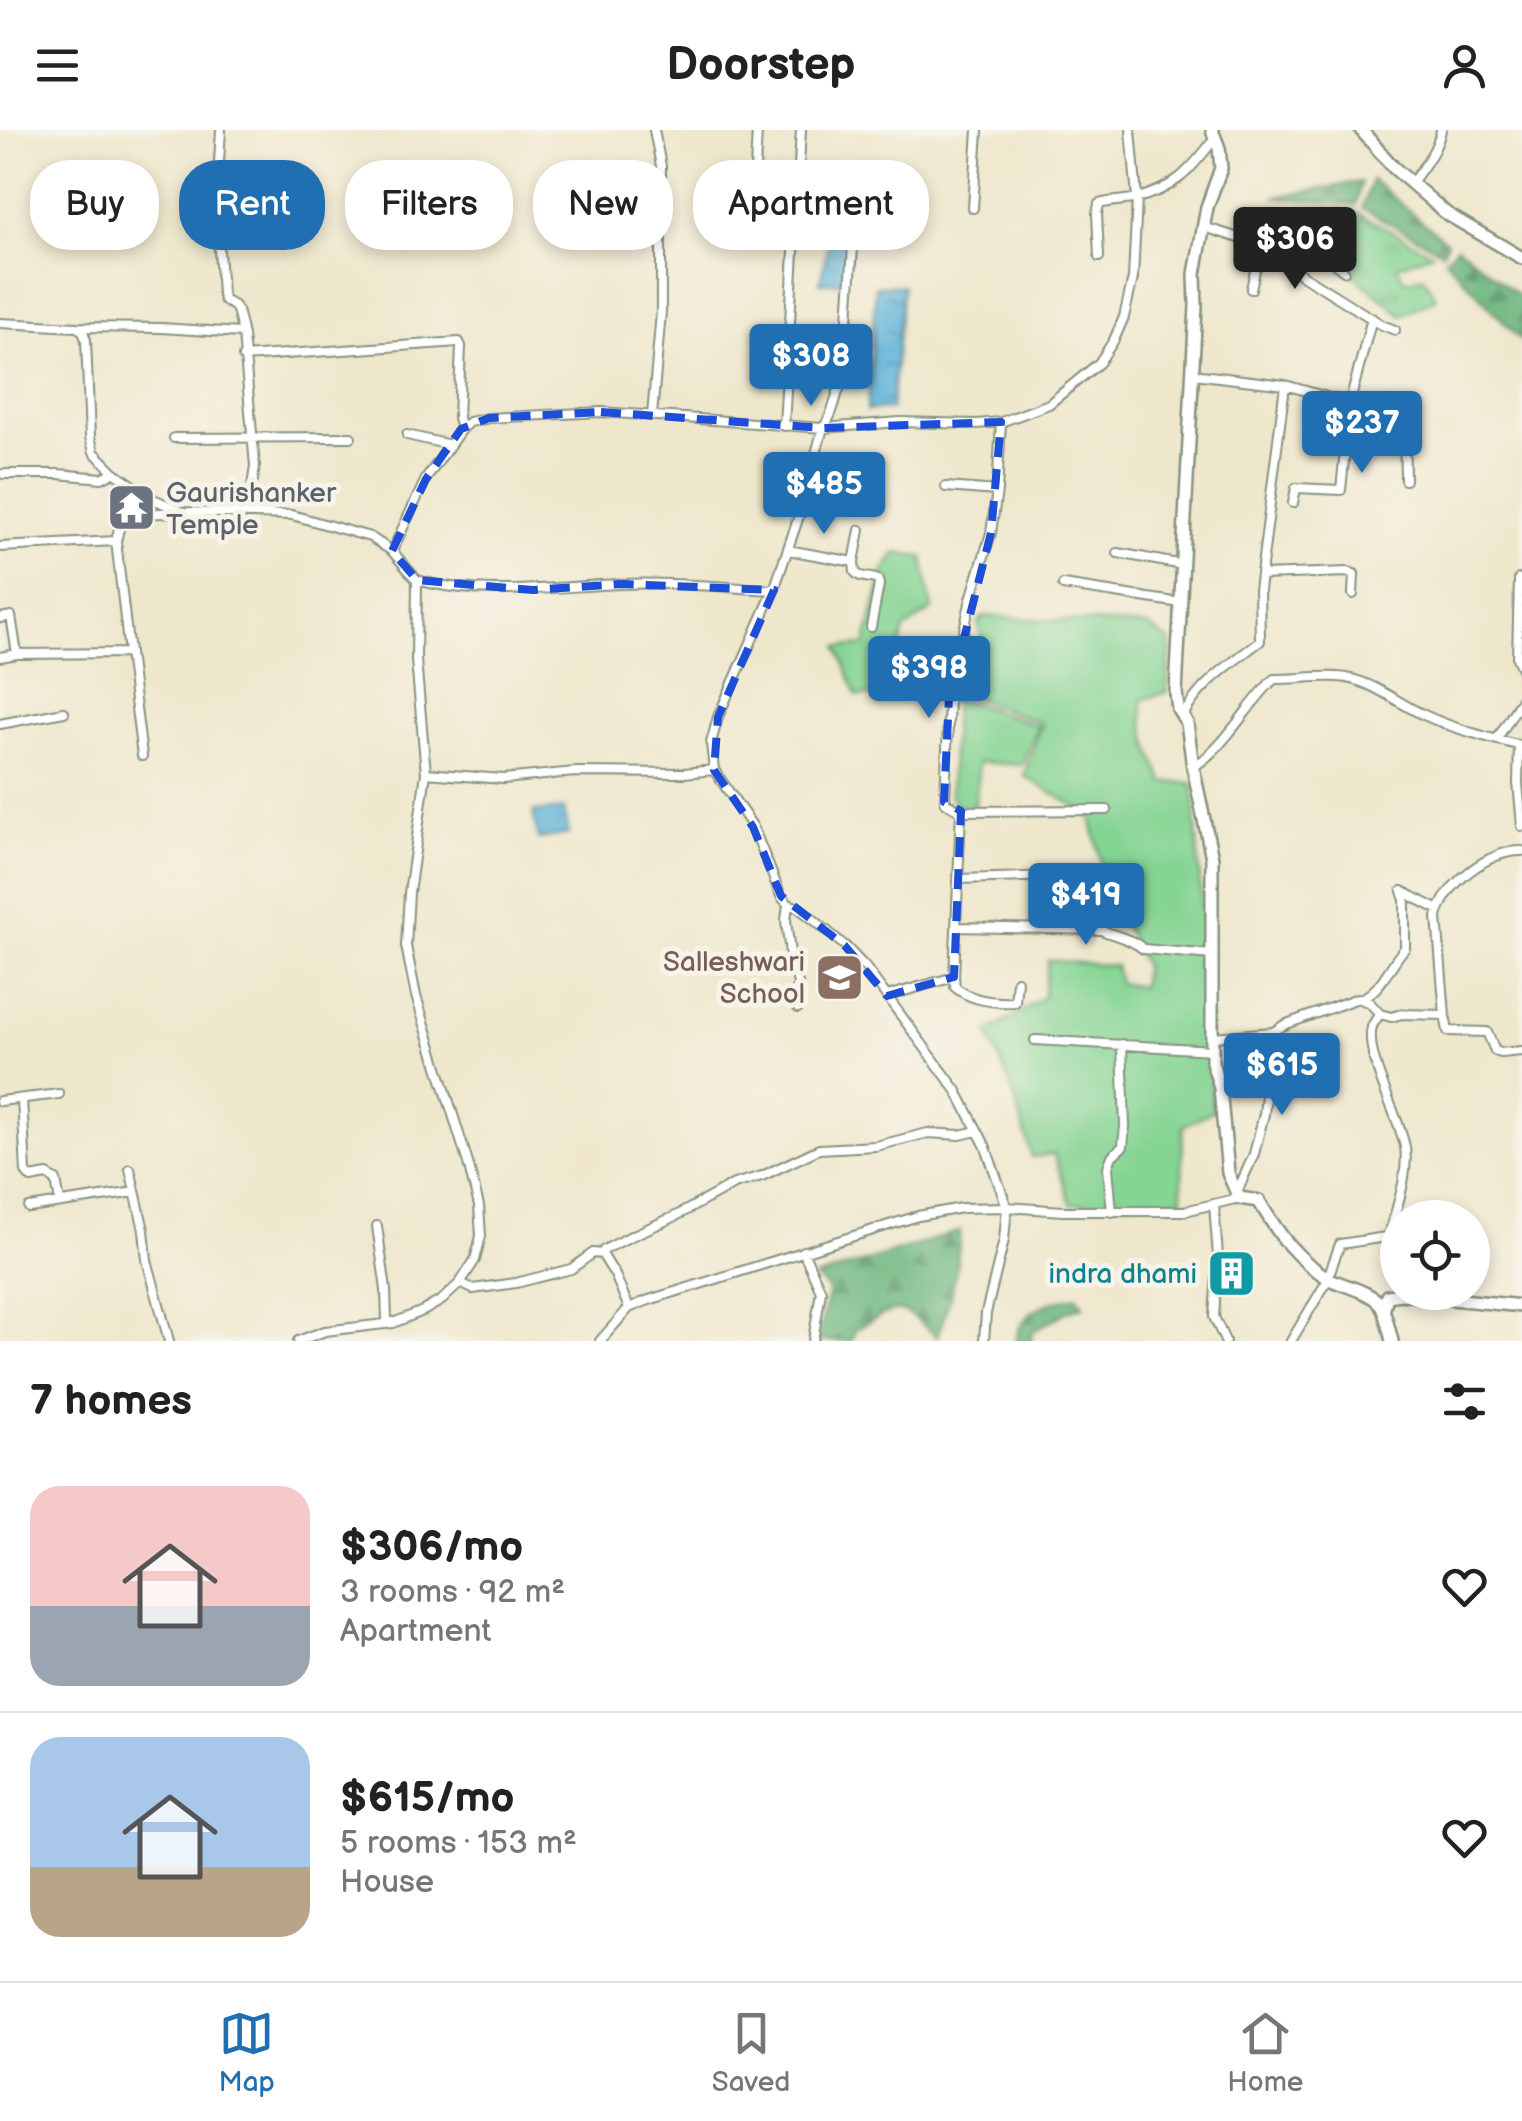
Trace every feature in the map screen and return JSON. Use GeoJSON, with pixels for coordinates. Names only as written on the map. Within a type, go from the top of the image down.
{"type":"FeatureCollection","features":[{"type":"Feature","properties":{"kind":"street"},"geometry":{"type":"LineString","coordinates":[[222,130],[216,209],[222,293],[224,300],[238,310],[252,436],[255,466],[248,514]]}},
{"type":"Feature","properties":{"kind":"street"},"geometry":{"type":"LineString","coordinates":[[652,416],[661,294],[661,166],[654,130]]}},
{"type":"Feature","properties":{"kind":"street"},"geometry":{"type":"LineString","coordinates":[[756,160],[757,130]]}},
{"type":"Feature","properties":{"kind":"street"},"geometry":{"type":"LineString","coordinates":[[784,426],[801,130]]}},
{"type":"Feature","properties":{"kind":"street"},"geometry":{"type":"LineString","coordinates":[[973,208],[978,130]]}},
{"type":"Feature","properties":{"kind":"street"},"geometry":{"type":"LineString","coordinates":[[392,550],[426,479],[469,422],[600,412],[823,428],[900,422],[976,424],[1001,422],[1049,404],[1099,363],[1124,317],[1133,278],[1137,198],[1131,130]]}},
{"type":"Feature","properties":{"kind":"street"},"geometry":{"type":"LineString","coordinates":[[1362,130],[1410,184],[1447,214],[1522,258]]}},
{"type":"Feature","properties":{"kind":"street"},"geometry":{"type":"LineString","coordinates":[[1410,184],[1439,142],[1441,130]]}},
{"type":"Feature","properties":{"kind":"street"},"geometry":{"type":"LineString","coordinates":[[1098,256],[1100,204],[1137,198],[1175,182],[1200,158],[1214,134]]}},
{"type":"Feature","properties":{"kind":"street"},"geometry":{"type":"LineString","coordinates":[[1214,134],[1220,168],[1207,207],[1195,274],[1176,693],[1178,709],[1187,722],[1212,858],[1212,1062],[1221,1102],[1228,1173],[1238,1194]]}},
{"type":"Feature","properties":{"kind":"street"},"geometry":{"type":"LineString","coordinates":[[1251,289],[1257,262],[1273,225],[1282,222],[1344,271]]}},
{"type":"Feature","properties":{"kind":"street"},"geometry":{"type":"LineString","coordinates":[[1204,227],[1264,246],[1267,253],[1395,330]]}},
{"type":"Feature","properties":{"kind":"street"},"geometry":{"type":"LineString","coordinates":[[853,250],[844,377],[831,418],[823,428],[774,590],[718,718],[711,743],[714,770],[753,827],[780,896],[845,946],[958,1091],[998,1177],[1006,1207],[1004,1240],[986,1312],[984,1341]]}},
{"type":"Feature","properties":{"kind":"street"},"geometry":{"type":"LineString","coordinates":[[1293,503],[1296,488],[1341,490],[1350,402],[1372,318]]}},
{"type":"Feature","properties":{"kind":"street"},"geometry":{"type":"LineString","coordinates":[[0,323],[241,334]]}},
{"type":"Feature","properties":{"kind":"street"},"geometry":{"type":"LineString","coordinates":[[78,327],[86,340],[94,452],[114,472],[151,498],[183,512]]}},
{"type":"Feature","properties":{"kind":"street"},"geometry":{"type":"LineString","coordinates":[[243,357],[459,342],[461,429]]}},
{"type":"Feature","properties":{"kind":"street"},"geometry":{"type":"LineString","coordinates":[[1193,374],[1286,385],[1404,419],[1405,480]]}},
{"type":"Feature","properties":{"kind":"street"},"geometry":{"type":"LineString","coordinates":[[1182,716],[1207,684],[1260,641],[1261,575],[1286,385]]}},
{"type":"Feature","properties":{"kind":"street"},"geometry":{"type":"LineString","coordinates":[[1001,422],[990,533],[949,697],[945,802],[961,811],[1107,810]]}},
{"type":"Feature","properties":{"kind":"street"},"geometry":{"type":"LineString","coordinates":[[408,435],[450,445]]}},
{"type":"Feature","properties":{"kind":"street"},"geometry":{"type":"LineString","coordinates":[[174,438],[351,437]]}},
{"type":"Feature","properties":{"kind":"street"},"geometry":{"type":"LineString","coordinates":[[4,474],[102,478],[114,472]]}},
{"type":"Feature","properties":{"kind":"street"},"geometry":{"type":"LineString","coordinates":[[946,487],[997,491]]}},
{"type":"Feature","properties":{"kind":"street"},"geometry":{"type":"LineString","coordinates":[[774,495],[804,498]]}},
{"type":"Feature","properties":{"kind":"street"},"geometry":{"type":"LineString","coordinates":[[142,756],[116,540],[126,518],[183,512],[292,515],[370,537],[392,550],[417,580],[443,587],[514,590],[622,584],[774,590]]}},
{"type":"Feature","properties":{"kind":"street"},"geometry":{"type":"LineString","coordinates":[[860,530],[854,562],[856,574],[878,580],[879,584],[872,626]]}},
{"type":"Feature","properties":{"kind":"street"},"geometry":{"type":"LineString","coordinates":[[0,547],[116,540]]}},
{"type":"Feature","properties":{"kind":"street"},"geometry":{"type":"LineString","coordinates":[[788,550],[854,562]]}},
{"type":"Feature","properties":{"kind":"street"},"geometry":{"type":"LineString","coordinates":[[1118,553],[1183,565]]}},
{"type":"Feature","properties":{"kind":"street"},"geometry":{"type":"LineString","coordinates":[[1261,575],[1348,572],[1354,574],[1353,594]]}},
{"type":"Feature","properties":{"kind":"street"},"geometry":{"type":"LineString","coordinates":[[1519,579],[1517,658],[1522,668]]}},
{"type":"Feature","properties":{"kind":"street"},"geometry":{"type":"LineString","coordinates":[[298,1341],[324,1331],[394,1323],[442,1300],[460,1284],[475,1260],[480,1236],[480,1206],[416,996],[406,946],[408,893],[426,773],[416,660],[417,580]]}},
{"type":"Feature","properties":{"kind":"street"},"geometry":{"type":"LineString","coordinates":[[1063,585],[1182,603]]}},
{"type":"Feature","properties":{"kind":"street"},"geometry":{"type":"LineString","coordinates":[[0,618],[11,616],[17,654]]}},
{"type":"Feature","properties":{"kind":"street"},"geometry":{"type":"LineString","coordinates":[[0,657],[129,653]]}},
{"type":"Feature","properties":{"kind":"street"},"geometry":{"type":"LineString","coordinates":[[1193,767],[1207,758],[1274,679],[1338,677],[1380,689],[1428,717],[1521,746],[1518,783],[1522,826]]}},
{"type":"Feature","properties":{"kind":"street"},"geometry":{"type":"LineString","coordinates":[[1497,739],[1522,699]]}},
{"type":"Feature","properties":{"kind":"street"},"geometry":{"type":"LineString","coordinates":[[0,724],[64,712]]}},
{"type":"Feature","properties":{"kind":"street"},"geometry":{"type":"LineString","coordinates":[[426,773],[503,779],[575,772],[714,770]]}},
{"type":"Feature","properties":{"kind":"street"},"geometry":{"type":"LineString","coordinates":[[961,811],[955,987],[966,997],[1015,1002],[1017,982]]}},
{"type":"Feature","properties":{"kind":"street"},"geometry":{"type":"LineString","coordinates":[[1522,850],[1487,861],[1457,882],[1445,896],[1437,917],[1448,1031],[1487,1032],[1494,1050],[1522,1051]]}},
{"type":"Feature","properties":{"kind":"street"},"geometry":{"type":"LineString","coordinates":[[958,879],[1128,874]]}},
{"type":"Feature","properties":{"kind":"street"},"geometry":{"type":"LineString","coordinates":[[1035,1040],[1213,1044],[1274,1032],[1372,994],[1404,948],[1402,891],[1439,910]]}},
{"type":"Feature","properties":{"kind":"street"},"geometry":{"type":"LineString","coordinates":[[788,904],[786,920],[798,983],[798,1008]]}},
{"type":"Feature","properties":{"kind":"street"},"geometry":{"type":"LineString","coordinates":[[956,927],[1101,930],[1143,949],[1212,955]]}},
{"type":"Feature","properties":{"kind":"street"},"geometry":{"type":"LineString","coordinates":[[887,996],[954,977]]}},
{"type":"Feature","properties":{"kind":"street"},"geometry":{"type":"LineString","coordinates":[[1360,999],[1391,1017],[1445,1015]]}},
{"type":"Feature","properties":{"kind":"street"},"geometry":{"type":"LineString","coordinates":[[1291,1341],[1328,1278],[1342,1243],[1386,1238],[1390,1232],[1406,1152],[1374,1058],[1372,1026],[1380,1014]]}},
{"type":"Feature","properties":{"kind":"street"},"geometry":{"type":"LineString","coordinates":[[1238,1194],[1264,1114],[1274,1032]]}},
{"type":"Feature","properties":{"kind":"street"},"geometry":{"type":"LineString","coordinates":[[1112,1212],[1108,1167],[1122,1146],[1125,1126],[1122,1044]]}},
{"type":"Feature","properties":{"kind":"street"},"geometry":{"type":"LineString","coordinates":[[0,1101],[59,1094]]}},
{"type":"Feature","properties":{"kind":"street"},"geometry":{"type":"LineString","coordinates":[[22,1099],[26,1172],[30,1178],[47,1175],[56,1180],[60,1202]]}},
{"type":"Feature","properties":{"kind":"street"},"geometry":{"type":"LineString","coordinates":[[602,1254],[734,1184],[762,1176],[820,1149],[876,1146],[928,1133],[977,1132]]}},
{"type":"Feature","properties":{"kind":"street"},"geometry":{"type":"LineString","coordinates":[[130,1169],[147,1260],[169,1341]]}},
{"type":"Feature","properties":{"kind":"street"},"geometry":{"type":"LineString","coordinates":[[29,1208],[134,1192]]}},
{"type":"Feature","properties":{"kind":"street"},"geometry":{"type":"LineString","coordinates":[[604,1339],[629,1308],[918,1216],[962,1208],[1006,1207],[1185,1211],[1238,1194],[1259,1201],[1293,1252],[1328,1278],[1380,1303]]}},
{"type":"Feature","properties":{"kind":"street"},"geometry":{"type":"LineString","coordinates":[[1214,1204],[1218,1257],[1214,1318],[1225,1341]]}},
{"type":"Feature","properties":{"kind":"street"},"geometry":{"type":"LineString","coordinates":[[377,1226],[387,1320],[394,1323]]}},
{"type":"Feature","properties":{"kind":"street"},"geometry":{"type":"LineString","coordinates":[[803,1251],[822,1291],[813,1341]]}},
{"type":"Feature","properties":{"kind":"street"},"geometry":{"type":"LineString","coordinates":[[460,1284],[473,1289],[492,1288],[571,1269],[593,1253],[602,1254]]}},
{"type":"Feature","properties":{"kind":"street"},"geometry":{"type":"LineString","coordinates":[[602,1254],[629,1308]]}},
{"type":"Feature","properties":{"kind":"street"},"geometry":{"type":"LineString","coordinates":[[1490,1303],[1522,1306]]}},
{"type":"Feature","properties":{"kind":"street"},"geometry":{"type":"LineString","coordinates":[[1384,1310],[1392,1341]]}},
{"type":"Feature","properties":{"kind":"highlighted area"},"geometry":{"type":"Polygon","coordinates":[[[601,412],[823,428],[1001,422],[991,533],[949,697],[944,802],[961,811],[954,977],[887,996],[845,946],[781,896],[753,827],[714,770],[718,717],[774,590],[622,584],[533,590],[417,580],[392,551],[426,479],[461,429],[489,418],[601,412]]]}},
{"type":"Feature","properties":{"kind":"green space"},"geometry":{"type":"Polygon","coordinates":[[[1372,180],[1447,242],[1443,252],[1362,208],[1372,180]]]}},
{"type":"Feature","properties":{"kind":"green space"},"geometry":{"type":"Polygon","coordinates":[[[1361,182],[1356,205],[1274,197],[1361,182]]]}},
{"type":"Feature","properties":{"kind":"green space"},"geometry":{"type":"Polygon","coordinates":[[[1315,208],[1356,212],[1432,253],[1397,266],[1405,281],[1423,276],[1436,298],[1402,315],[1307,237],[1315,208]]]}},
{"type":"Feature","properties":{"kind":"green space"},"geometry":{"type":"Polygon","coordinates":[[[1457,246],[1522,298],[1522,341],[1445,259],[1457,246]]]}},
{"type":"Feature","properties":{"kind":"green space"},"geometry":{"type":"Polygon","coordinates":[[[896,553],[923,557],[932,610],[904,629],[899,650],[947,661],[947,694],[857,696],[838,647],[865,645],[884,571],[896,553]]]}},
{"type":"Feature","properties":{"kind":"green space"},"geometry":{"type":"Polygon","coordinates":[[[984,616],[1148,626],[1171,642],[1167,692],[1142,700],[1143,712],[1148,742],[1164,782],[1193,783],[1212,1111],[1183,1126],[1182,1200],[1071,1204],[1054,1154],[1032,1157],[1012,1089],[988,1033],[1043,997],[1048,960],[1115,966],[1119,983],[1141,987],[1144,966],[1123,923],[1135,871],[1103,873],[1091,816],[1024,776],[1041,723],[957,688],[963,660],[978,658],[983,643],[978,623],[984,616]]]}},
{"type":"Feature","properties":{"kind":"green space"},"geometry":{"type":"Polygon","coordinates":[[[954,699],[1038,726],[1022,765],[979,762],[975,805],[957,807],[950,794],[954,699]]]}},
{"type":"Feature","properties":{"kind":"green space"},"geometry":{"type":"Polygon","coordinates":[[[960,1231],[953,1285],[937,1337],[914,1317],[899,1311],[882,1315],[855,1330],[852,1341],[818,1341],[829,1289],[815,1278],[960,1231]]]}},
{"type":"Feature","properties":{"kind":"green space"},"geometry":{"type":"Polygon","coordinates":[[[1077,1296],[1083,1306],[1032,1332],[1032,1341],[1015,1341],[1030,1314],[1077,1296]]]}},
{"type":"Feature","properties":{"kind":"water"},"geometry":{"type":"Polygon","coordinates":[[[826,250],[850,250],[844,282],[820,283],[826,250]]]}},
{"type":"Feature","properties":{"kind":"water"},"geometry":{"type":"Polygon","coordinates":[[[903,285],[891,409],[867,410],[876,286],[903,285]]]}},
{"type":"Feature","properties":{"kind":"water"},"geometry":{"type":"Polygon","coordinates":[[[564,809],[569,834],[538,839],[533,812],[564,809]]]}},
{"type":"Feature","properties":{"kind":"place","name":"Gaurishanker Temple"},"geometry":{"type":"Point","coordinates":[131,508]}},
{"type":"Feature","properties":{"kind":"place","name":"Salleshwari School"},"geometry":{"type":"Point","coordinates":[840,977]}},
{"type":"Feature","properties":{"kind":"place","name":"indra dhami"},"geometry":{"type":"Point","coordinates":[1232,1273]}}]}
